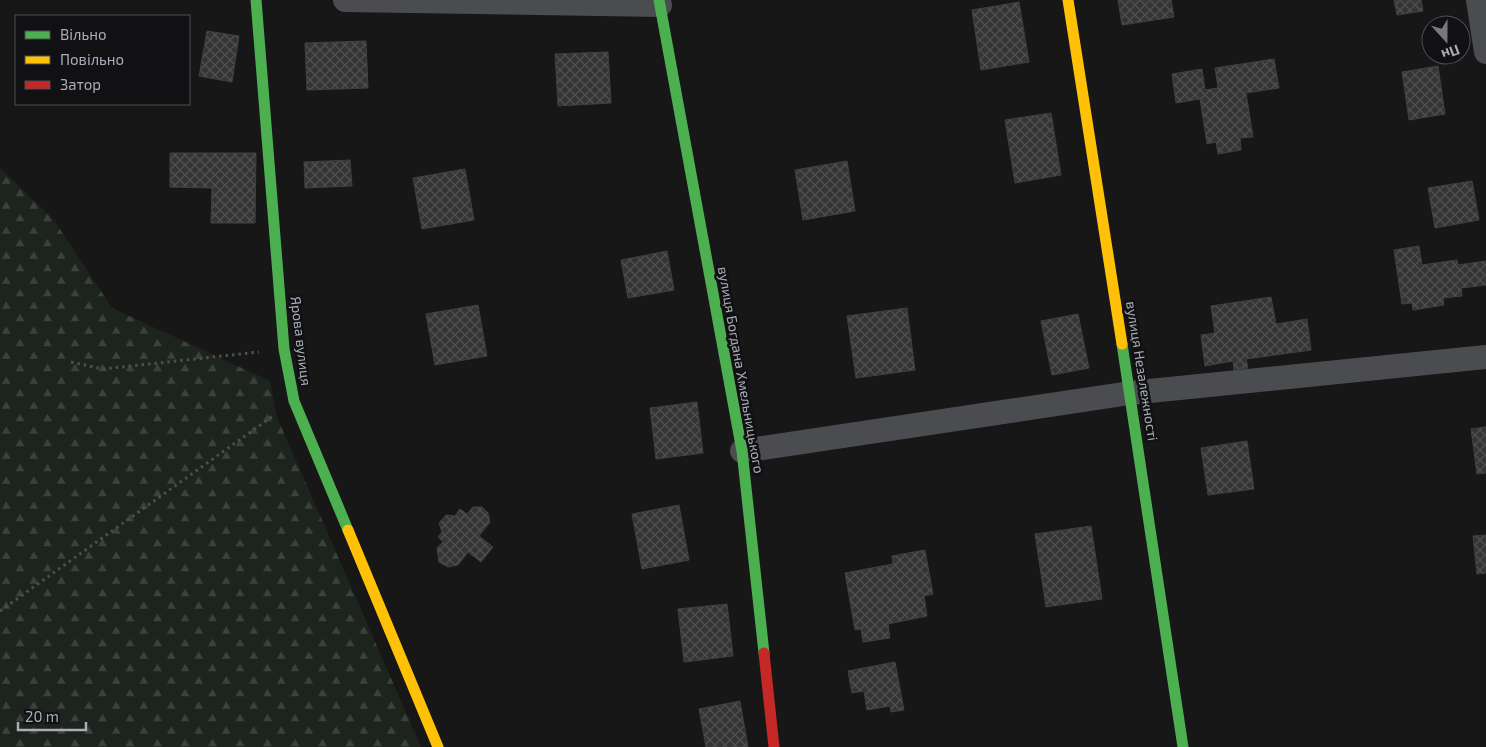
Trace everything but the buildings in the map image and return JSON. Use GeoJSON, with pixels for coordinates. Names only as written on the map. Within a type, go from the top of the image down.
{"type":"FeatureCollection","features":[{"type":"Feature","properties":{"kind":"street","name":"Ярова вулиця"},"geometry":{"type":"LineString","coordinates":[[256,0],[284,349],[294,402],[438,747]]}},
{"type":"Feature","properties":{"kind":"street"},"geometry":{"type":"LineString","coordinates":[[345,0],[659,3]]}},
{"type":"Feature","properties":{"kind":"street","name":"вулиця Незалежності"},"geometry":{"type":"LineString","coordinates":[[1068,0],[1183,747]]}},
{"type":"Feature","properties":{"kind":"street"},"geometry":{"type":"LineString","coordinates":[[1478,0],[1486,52]]}},
{"type":"Feature","properties":{"kind":"street","name":"вулиця Богдана Хмельницького"},"geometry":{"type":"LineString","coordinates":[[659,3],[742,451],[774,747]]}},
{"type":"Feature","properties":{"kind":"street"},"geometry":{"type":"LineString","coordinates":[[742,451],[1130,393],[1486,357]]}},
{"type":"Feature","properties":{"kind":"path"},"geometry":{"type":"LineString","coordinates":[[72,362],[103,369],[284,349]]}},
{"type":"Feature","properties":{"kind":"path"},"geometry":{"type":"LineString","coordinates":[[0,611],[294,402]]}},
{"type":"Feature","properties":{"kind":"green space"},"geometry":{"type":"Polygon","coordinates":[[[0,168],[54,220],[112,308],[270,381],[277,417],[421,747],[0,747],[0,168]]]}},
{"type":"Feature","properties":{"kind":"traffic: fast"},"geometry":{"type":"LineString","coordinates":[[256,0],[284,349],[294,401],[348,530]]}},
{"type":"Feature","properties":{"kind":"traffic: fast"},"geometry":{"type":"LineString","coordinates":[[659,0],[742,451],[764,653]]}},
{"type":"Feature","properties":{"kind":"traffic: fast"},"geometry":{"type":"LineString","coordinates":[[1122,344],[1183,747]]}},
{"type":"Feature","properties":{"kind":"traffic: slow"},"geometry":{"type":"LineString","coordinates":[[1068,0],[1122,344]]}},
{"type":"Feature","properties":{"kind":"traffic: slow"},"geometry":{"type":"LineString","coordinates":[[348,530],[438,747]]}},
{"type":"Feature","properties":{"kind":"traffic: jam"},"geometry":{"type":"LineString","coordinates":[[764,653],[774,747]]}}]}
